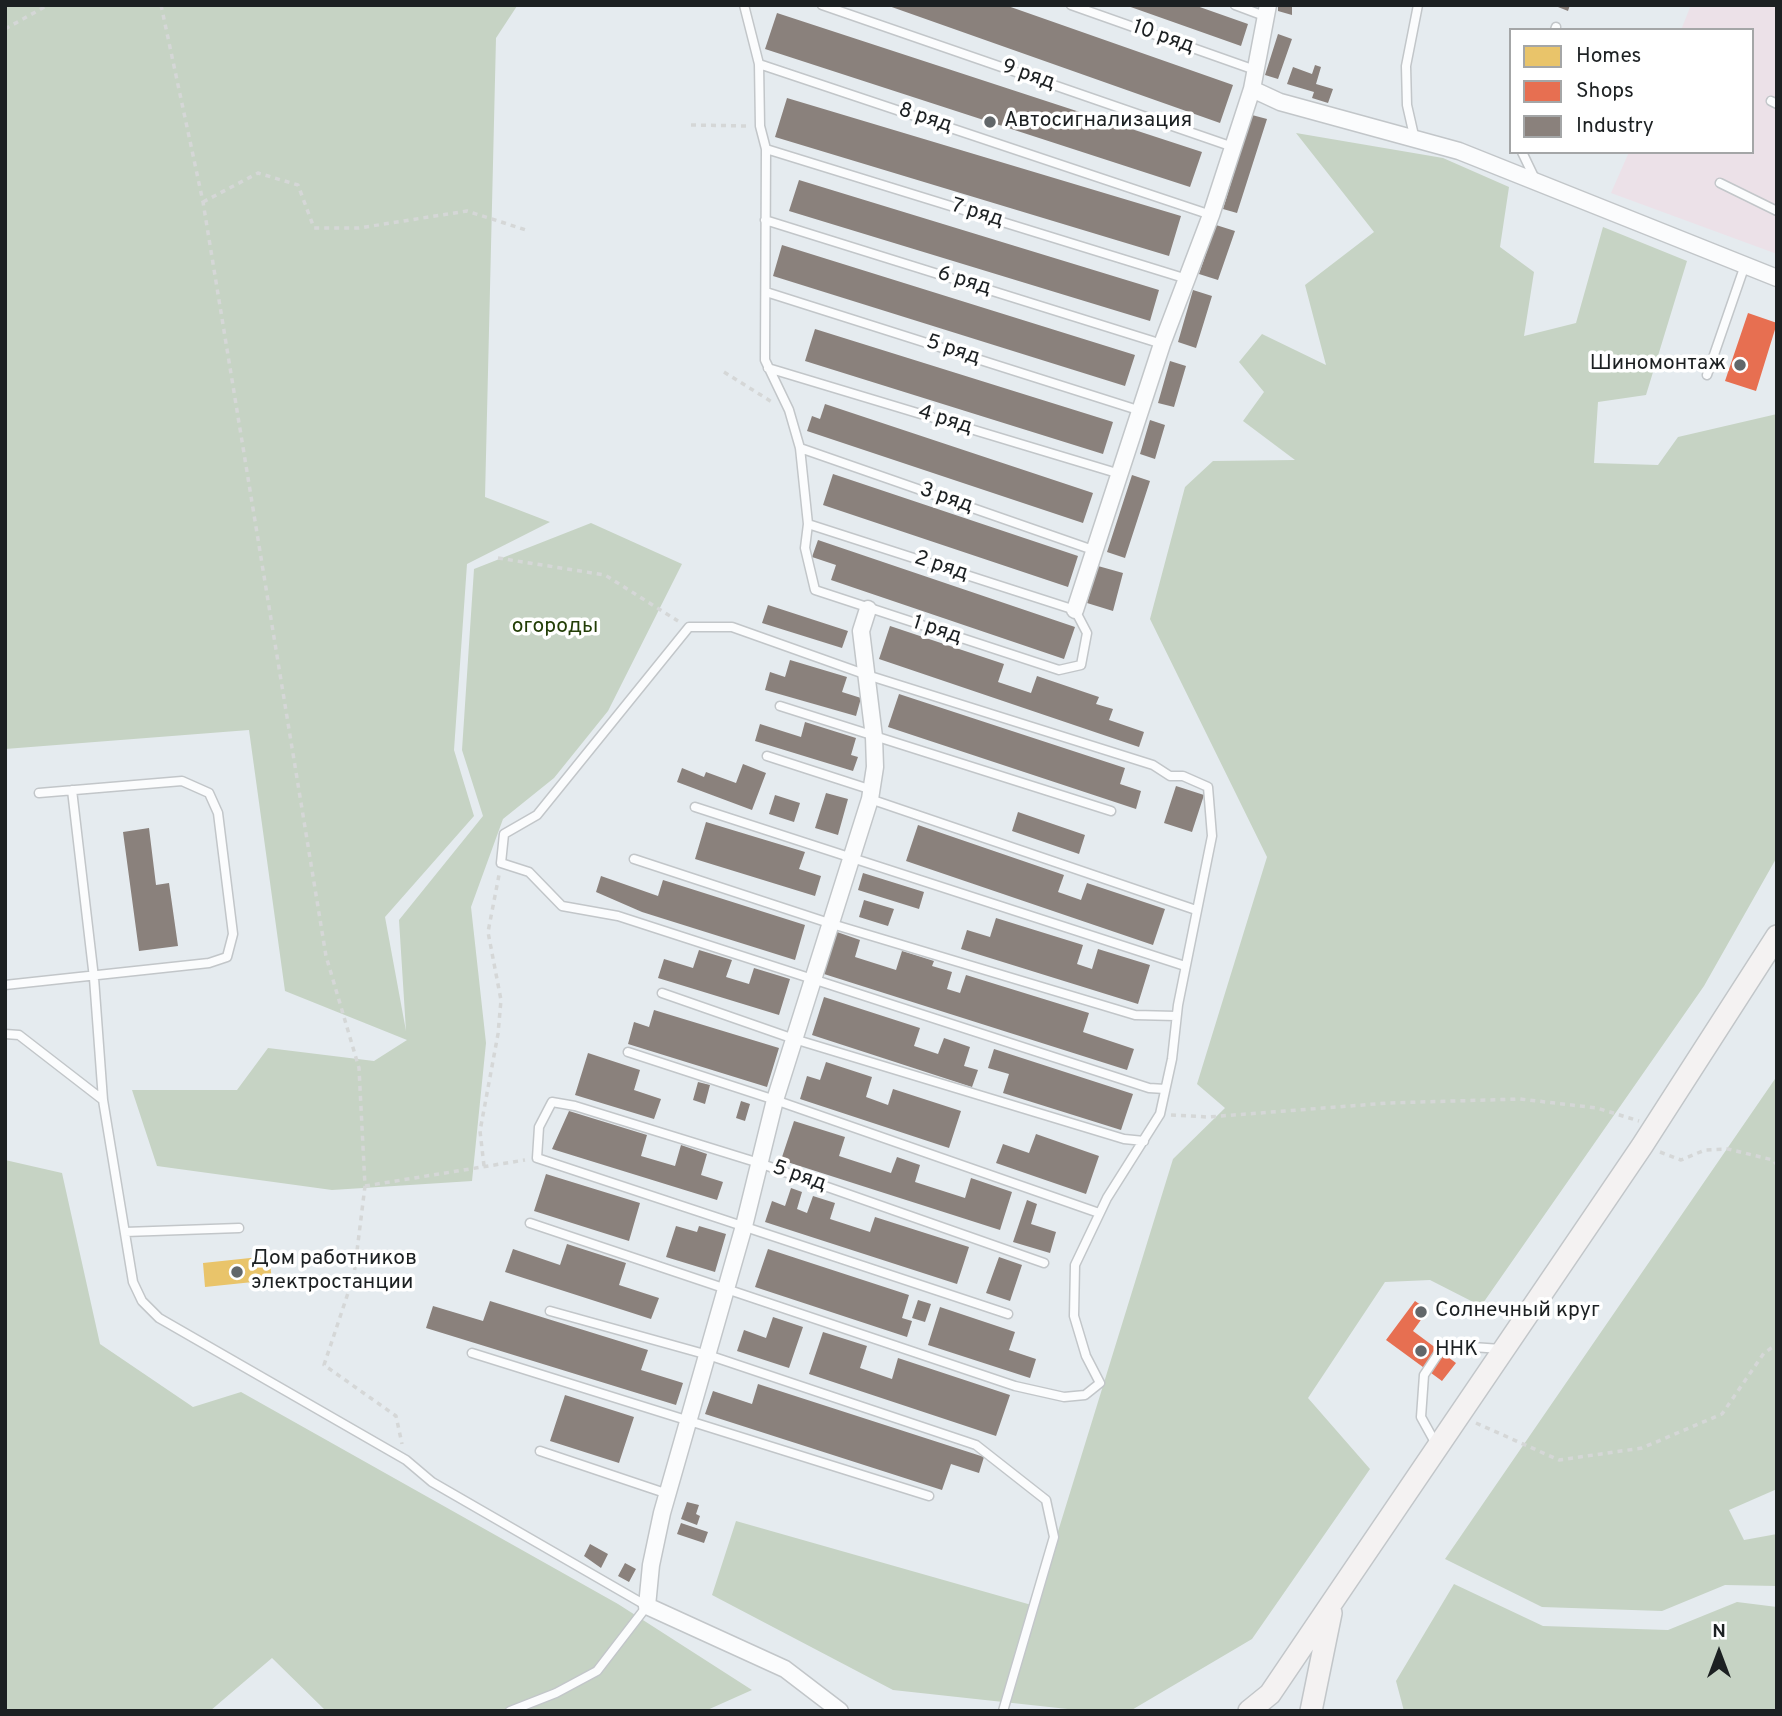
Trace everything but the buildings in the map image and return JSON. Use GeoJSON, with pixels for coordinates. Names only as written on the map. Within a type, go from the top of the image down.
{"type":"FeatureCollection","features":[{"type":"Feature","properties":{"kind":"main road"},"geometry":{"type":"LineString","coordinates":[[1249,1711],[1269,1694],[1438,1447],[1646,1139],[1777,936]]}},
{"type":"Feature","properties":{"kind":"main road"},"geometry":{"type":"LineString","coordinates":[[1311,1711],[1335,1598]]}},
{"type":"Feature","properties":{"kind":"street"},"geometry":{"type":"LineString","coordinates":[[1074,610],[1162,344],[1211,215],[1252,89],[1267,11]]}},
{"type":"Feature","properties":{"kind":"street"},"geometry":{"type":"LineString","coordinates":[[1252,89],[1280,102],[1459,151],[1777,278]]}},
{"type":"Feature","properties":{"kind":"street"},"geometry":{"type":"LineString","coordinates":[[840,1711],[785,1669],[647,1606],[655,1543],[744,1226],[775,1100],[871,794],[874,737],[861,631],[868,608]]}},
{"type":"Feature","properties":{"kind":"lane"},"geometry":{"type":"LineString","coordinates":[[744,5],[759,64],[760,126],[766,149],[765,360],[789,410],[800,448],[808,524]]}},
{"type":"Feature","properties":{"kind":"lane","name":"9 ряд"},"geometry":{"type":"LineString","coordinates":[[822,5],[1233,146]]}},
{"type":"Feature","properties":{"kind":"lane","name":"10 ряд"},"geometry":{"type":"LineString","coordinates":[[1071,5],[1255,70]]}},
{"type":"Feature","properties":{"kind":"lane"},"geometry":{"type":"LineString","coordinates":[[1235,5],[1267,11]]}},
{"type":"Feature","properties":{"kind":"lane"},"geometry":{"type":"LineString","coordinates":[[1415,141],[1407,104],[1406,66],[1418,5]]}},
{"type":"Feature","properties":{"kind":"lane","name":"8 ряд"},"geometry":{"type":"LineString","coordinates":[[759,64],[1211,215]]}},
{"type":"Feature","properties":{"kind":"lane","name":"7 ряд"},"geometry":{"type":"LineString","coordinates":[[766,149],[1187,279]]}},
{"type":"Feature","properties":{"kind":"lane"},"geometry":{"type":"LineString","coordinates":[[1523,154],[1530,171],[1540,184]]}},
{"type":"Feature","properties":{"kind":"lane"},"geometry":{"type":"LineString","coordinates":[[1720,183],[1777,211]]}},
{"type":"Feature","properties":{"kind":"lane","name":"6 ряд"},"geometry":{"type":"LineString","coordinates":[[765,220],[1162,344]]}},
{"type":"Feature","properties":{"kind":"lane"},"geometry":{"type":"LineString","coordinates":[[1707,375],[1745,265]]}},
{"type":"Feature","properties":{"kind":"lane","name":"5 ряд"},"geometry":{"type":"LineString","coordinates":[[766,292],[1141,411]]}},
{"type":"Feature","properties":{"kind":"lane","name":"4 ряд"},"geometry":{"type":"LineString","coordinates":[[768,368],[1121,474]]}},
{"type":"Feature","properties":{"kind":"lane","name":"3 ряд"},"geometry":{"type":"LineString","coordinates":[[800,448],[1093,550]]}},
{"type":"Feature","properties":{"kind":"lane","name":"1 ряд"},"geometry":{"type":"LineString","coordinates":[[808,524],[805,548],[815,590],[1059,670],[1082,665],[1087,633],[1074,610]]}},
{"type":"Feature","properties":{"kind":"lane","name":"2 ряд"},"geometry":{"type":"LineString","coordinates":[[808,524],[1074,610]]}},
{"type":"Feature","properties":{"kind":"lane"},"geometry":{"type":"LineString","coordinates":[[530,1223],[1015,1386],[1064,1397],[1085,1395],[1100,1383],[1086,1356],[1074,1316],[1075,1265],[1099,1213],[1160,1114],[1165,1089],[1185,966],[1212,836],[1208,787],[1183,776],[1170,776],[1153,765],[867,675],[732,627],[689,627],[537,815],[504,834],[502,863],[529,872],[562,906],[618,916],[1149,1088],[1165,1089]]}},
{"type":"Feature","properties":{"kind":"lane"},"geometry":{"type":"LineString","coordinates":[[780,706],[1111,811]]}},
{"type":"Feature","properties":{"kind":"lane"},"geometry":{"type":"LineString","coordinates":[[767,756],[1196,910]]}},
{"type":"Feature","properties":{"kind":"lane"},"geometry":{"type":"LineString","coordinates":[[5,985],[94,978],[209,963],[227,957],[233,934],[218,813],[209,793],[182,780],[39,793]]}},
{"type":"Feature","properties":{"kind":"lane"},"geometry":{"type":"LineString","coordinates":[[72,790],[94,978],[103,1100],[133,1282],[142,1301],[159,1318],[406,1460],[432,1482],[647,1606],[597,1671],[556,1693],[510,1711]]}},
{"type":"Feature","properties":{"kind":"lane"},"geometry":{"type":"LineString","coordinates":[[695,807],[1185,966]]}},
{"type":"Feature","properties":{"kind":"lane"},"geometry":{"type":"LineString","coordinates":[[634,859],[832,924],[1135,1015],[1176,1016]]}},
{"type":"Feature","properties":{"kind":"lane"},"geometry":{"type":"LineString","coordinates":[[662,993],[794,1038],[1124,1139],[1144,1141]]}},
{"type":"Feature","properties":{"kind":"lane"},"geometry":{"type":"LineString","coordinates":[[5,1034],[19,1035],[43,1051],[62,1071],[103,1100]]}},
{"type":"Feature","properties":{"kind":"lane"},"geometry":{"type":"LineString","coordinates":[[628,1052],[775,1100],[1099,1213]]}},
{"type":"Feature","properties":{"kind":"lane","name":"5 ряд"},"geometry":{"type":"LineString","coordinates":[[537,1158],[539,1126],[552,1102],[575,1105],[759,1163],[1044,1263]]}},
{"type":"Feature","properties":{"kind":"lane"},"geometry":{"type":"LineString","coordinates":[[537,1158],[1008,1314]]}},
{"type":"Feature","properties":{"kind":"lane"},"geometry":{"type":"LineString","coordinates":[[125,1231],[239,1228]]}},
{"type":"Feature","properties":{"kind":"lane"},"geometry":{"type":"LineString","coordinates":[[550,1311],[708,1355],[976,1445],[1045,1500],[1054,1537],[1003,1711]]}},
{"type":"Feature","properties":{"kind":"lane"},"geometry":{"type":"LineString","coordinates":[[1438,1447],[1421,1417],[1424,1375],[1444,1345],[1504,1349]]}},
{"type":"Feature","properties":{"kind":"lane"},"geometry":{"type":"LineString","coordinates":[[472,1353],[690,1419],[929,1496]]}},
{"type":"Feature","properties":{"kind":"lane"},"geometry":{"type":"LineString","coordinates":[[540,1451],[668,1494]]}},
{"type":"Feature","properties":{"kind":"path"},"geometry":{"type":"LineString","coordinates":[[5,29],[48,5]]}},
{"type":"Feature","properties":{"kind":"path"},"geometry":{"type":"LineString","coordinates":[[161,5],[203,202],[326,956],[359,1068],[365,1186],[354,1275],[324,1365],[396,1416],[406,1460]]}},
{"type":"Feature","properties":{"kind":"path"},"geometry":{"type":"LineString","coordinates":[[691,125],[760,126]]}},
{"type":"Feature","properties":{"kind":"path"},"geometry":{"type":"LineString","coordinates":[[203,202],[258,173],[298,185],[314,228],[359,228],[467,211],[526,230]]}},
{"type":"Feature","properties":{"kind":"path"},"geometry":{"type":"LineString","coordinates":[[724,372],[753,393],[789,410]]}},
{"type":"Feature","properties":{"kind":"path"},"geometry":{"type":"LineString","coordinates":[[498,558],[605,575],[689,627]]}},
{"type":"Feature","properties":{"kind":"path"},"geometry":{"type":"LineString","coordinates":[[484,1166],[480,1130],[498,1034],[501,1000],[488,932],[502,863]]}},
{"type":"Feature","properties":{"kind":"path"},"geometry":{"type":"LineString","coordinates":[[1160,1114],[1208,1117],[1388,1103],[1520,1099],[1597,1108],[1634,1118],[1646,1139],[1681,1160],[1705,1150],[1728,1149],[1773,1160],[1777,1165]]}},
{"type":"Feature","properties":{"kind":"path"},"geometry":{"type":"LineString","coordinates":[[365,1186],[537,1158]]}},
{"type":"Feature","properties":{"kind":"path"},"geometry":{"type":"LineString","coordinates":[[1459,1416],[1559,1460],[1642,1448],[1722,1414],[1764,1353],[1777,1344]]}},
{"type":"Feature","properties":{"kind":"shaded area"},"geometry":{"type":"Polygon","coordinates":[[[1691,5],[1777,5],[1777,254],[1611,193],[1628,154],[1754,154],[1754,28],[1682,28],[1691,5]]]}},
{"type":"Feature","properties":{"kind":"green space","name":"огороды"},"geometry":{"type":"Polygon","coordinates":[[[5,5],[517,6],[496,38],[485,497],[550,522],[467,564],[454,750],[474,816],[385,917],[406,1031],[399,920],[483,816],[462,750],[474,569],[591,523],[682,564],[608,711],[554,778],[503,819],[471,907],[486,1043],[472,1181],[332,1190],[157,1166],[132,1090],[237,1090],[268,1048],[374,1061],[407,1040],[285,991],[249,730],[5,749],[5,5]]]}},
{"type":"Feature","properties":{"kind":"green space"},"geometry":{"type":"Polygon","coordinates":[[[1296,133],[1443,158],[1509,187],[1500,247],[1534,272],[1524,336],[1576,323],[1603,227],[1687,261],[1646,395],[1598,402],[1594,463],[1658,465],[1678,437],[1777,414],[1777,857],[1704,986],[1481,1306],[1430,1280],[1385,1282],[1308,1398],[1370,1469],[1252,1639],[1130,1711],[1086,1711],[893,1690],[712,1595],[736,1521],[1035,1606],[1173,1159],[1225,1108],[1197,1084],[1267,857],[1150,619],[1185,487],[1213,461],[1295,460],[1243,421],[1264,392],[1239,362],[1262,334],[1326,365],[1305,285],[1374,232],[1296,133]]]}},
{"type":"Feature","properties":{"kind":"green space"},"geometry":{"type":"Polygon","coordinates":[[[1777,1076],[1777,1489],[1729,1510],[1744,1540],[1777,1534],[1777,1586],[1725,1585],[1662,1611],[1542,1607],[1445,1559],[1777,1076]]]}},
{"type":"Feature","properties":{"kind":"green space"},"geometry":{"type":"Polygon","coordinates":[[[5,1160],[62,1173],[100,1344],[193,1407],[241,1392],[618,1604],[752,1690],[705,1711],[326,1711],[272,1658],[210,1711],[5,1711],[5,1160]]]}},
{"type":"Feature","properties":{"kind":"green space"},"geometry":{"type":"Polygon","coordinates":[[[1454,1584],[1543,1626],[1668,1630],[1737,1602],[1777,1607],[1777,1711],[1404,1711],[1396,1681],[1454,1584]]]}},
{"type":"Feature","properties":{"kind":"place","name":"Автосигнализация"},"geometry":{"type":"Point","coordinates":[990,122]}},
{"type":"Feature","properties":{"kind":"place","name":"Шиномонтаж"},"geometry":{"type":"Point","coordinates":[1740,365]}},
{"type":"Feature","properties":{"kind":"place","name":"Дом работников электростанции"},"geometry":{"type":"Point","coordinates":[237,1272]}},
{"type":"Feature","properties":{"kind":"place","name":"Солнечный круг"},"geometry":{"type":"Point","coordinates":[1421,1312]}},
{"type":"Feature","properties":{"kind":"place","name":"ННК"},"geometry":{"type":"Point","coordinates":[1421,1351]}}]}
